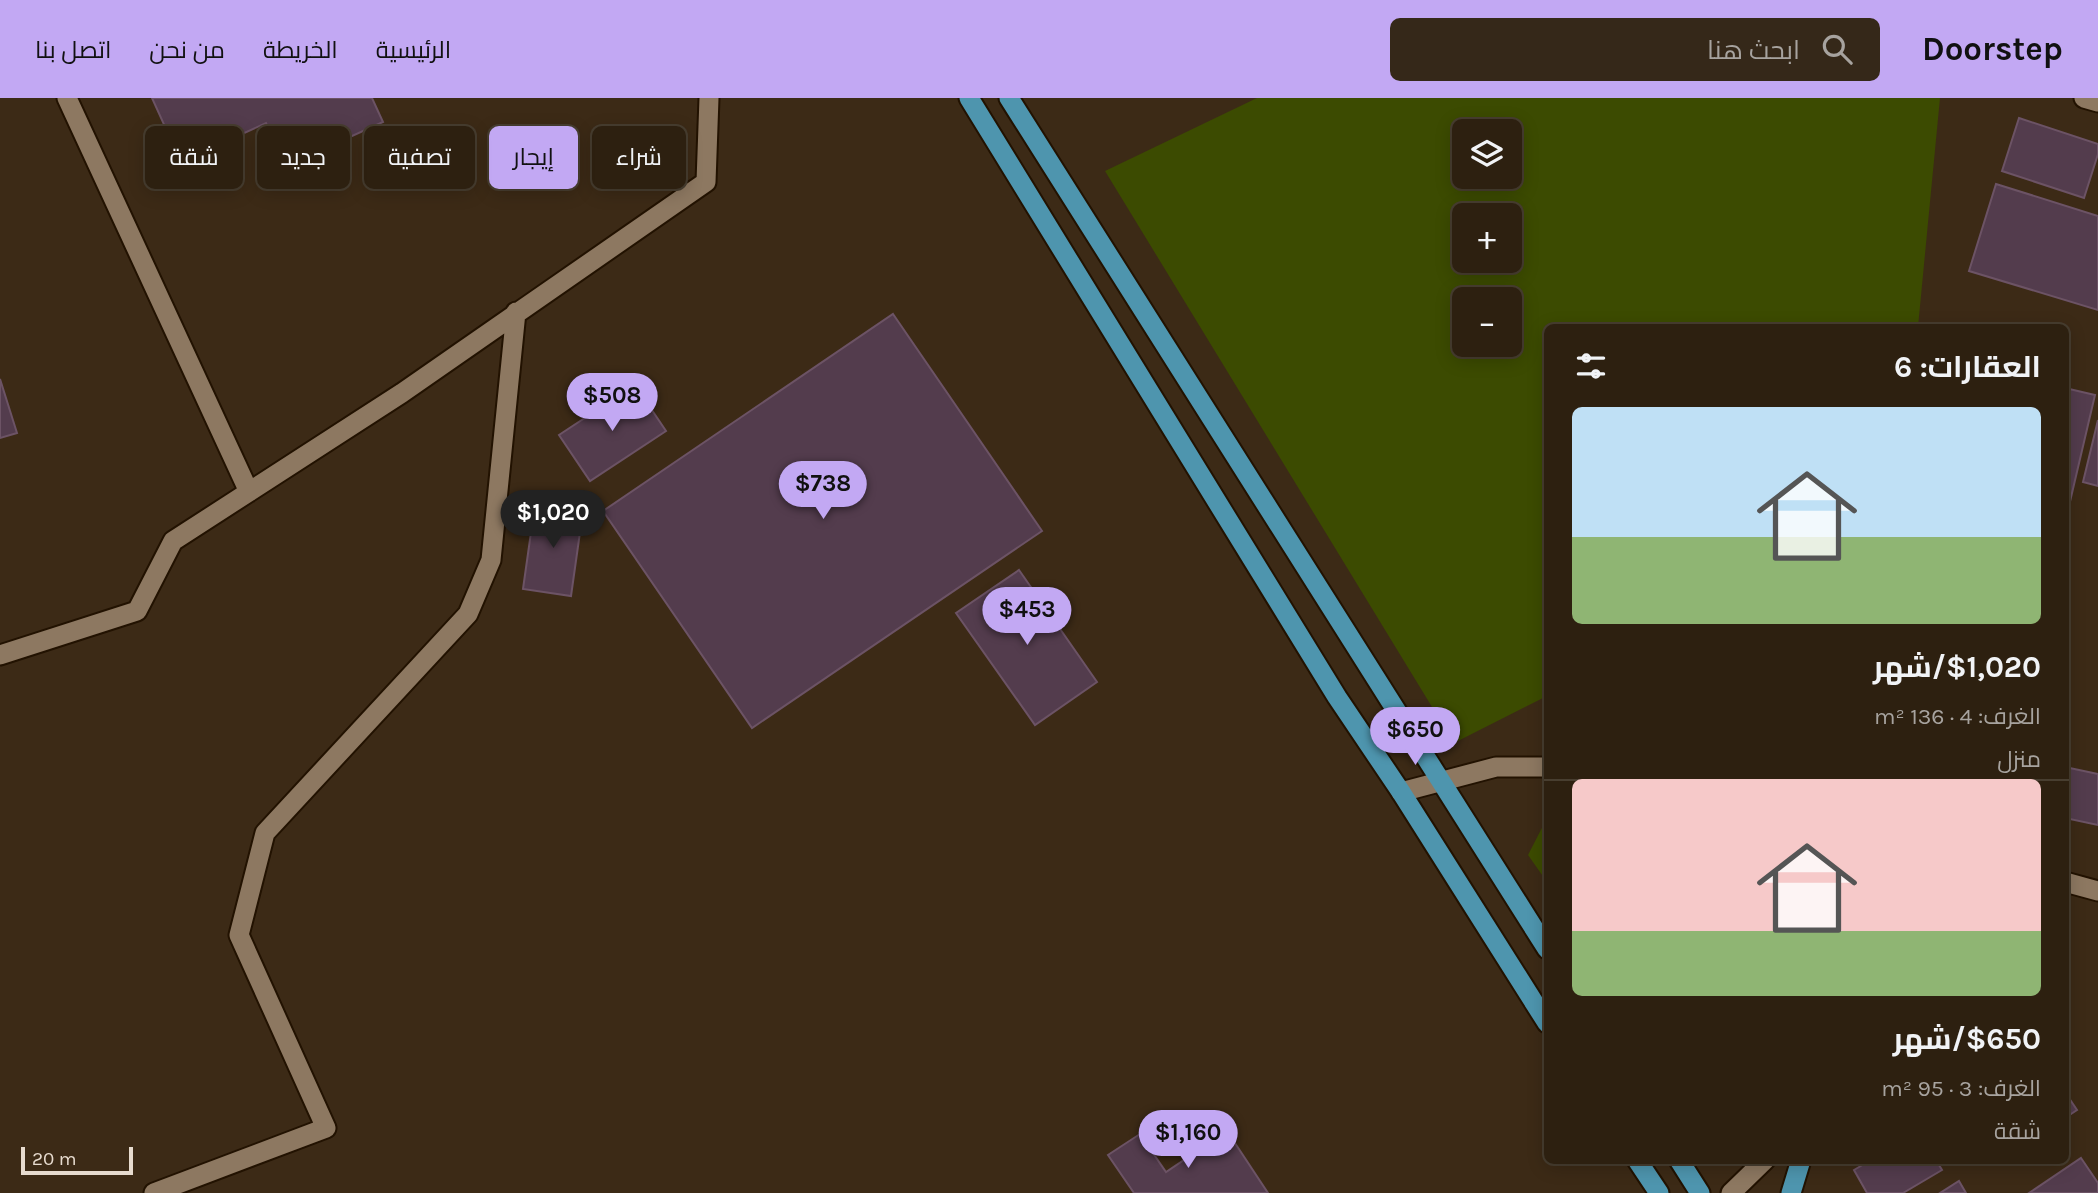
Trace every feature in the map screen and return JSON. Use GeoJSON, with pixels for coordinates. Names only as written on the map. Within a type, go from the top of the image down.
{"type":"FeatureCollection","features":[{"type":"Feature","properties":{"kind":"highway"},"geometry":{"type":"LineString","coordinates":[[969,98],[1337,697],[1401,792],[1544,1018]]}},
{"type":"Feature","properties":{"kind":"highway"},"geometry":{"type":"LineString","coordinates":[[1009,98],[1544,944]]}},
{"type":"Feature","properties":{"kind":"highway"},"geometry":{"type":"LineString","coordinates":[[1640,1164],[1659,1193]]}},
{"type":"Feature","properties":{"kind":"highway"},"geometry":{"type":"LineString","coordinates":[[1682,1164],[1700,1193]]}},
{"type":"Feature","properties":{"kind":"highway"},"geometry":{"type":"LineString","coordinates":[[1791,1193],[1800,1164]]}},
{"type":"Feature","properties":{"kind":"street"},"geometry":{"type":"LineString","coordinates":[[67,98],[249,492]]}},
{"type":"Feature","properties":{"kind":"street"},"geometry":{"type":"LineString","coordinates":[[0,655],[137,611],[173,541],[402,393],[706,182],[709,98]]}},
{"type":"Feature","properties":{"kind":"street"},"geometry":{"type":"LineString","coordinates":[[2084,98],[2098,102]]}},
{"type":"Feature","properties":{"kind":"street"},"geometry":{"type":"LineString","coordinates":[[154,1193],[326,1128],[239,935],[265,833],[468,614],[491,560],[516,312]]}},
{"type":"Feature","properties":{"kind":"street"},"geometry":{"type":"LineString","coordinates":[[1401,792],[1496,767],[1544,766]]}},
{"type":"Feature","properties":{"kind":"street"},"geometry":{"type":"LineString","coordinates":[[1731,1193],[1761,1164]]}},
{"type":"Feature","properties":{"kind":"green space"},"geometry":{"type":"Polygon","coordinates":[[[1257,98],[1940,98],[1918,324],[1544,324],[1544,698],[1454,743],[1105,171],[1257,98]]]}},
{"type":"Feature","properties":{"kind":"green space"},"geometry":{"type":"Polygon","coordinates":[[[1544,824],[1544,878],[1528,855],[1544,824]]]}},
{"type":"Feature","properties":{"kind":"building"},"geometry":{"type":"Polygon","coordinates":[[[152,98],[372,98],[383,122],[364,126],[364,131],[350,137],[350,126],[267,126],[266,123],[243,134],[243,126],[165,126],[152,98]]]}},
{"type":"Feature","properties":{"kind":"building"},"geometry":{"type":"Polygon","coordinates":[[[2019,118],[2098,144],[2098,154],[2084,198],[2002,171],[2019,118]]]}},
{"type":"Feature","properties":{"kind":"building"},"geometry":{"type":"Polygon","coordinates":[[[1996,184],[2098,216],[2098,310],[1969,271],[1996,184]]]}},
{"type":"Feature","properties":{"kind":"building"},"geometry":{"type":"Polygon","coordinates":[[[893,314],[1042,531],[752,728],[603,511],[893,314]]]}},
{"type":"Feature","properties":{"kind":"building"},"geometry":{"type":"Polygon","coordinates":[[[0,379],[17,433],[0,438],[0,379]]]}},
{"type":"Feature","properties":{"kind":"building"},"geometry":{"type":"Polygon","coordinates":[[[635,385],[666,431],[590,481],[559,435],[635,385]]]}},
{"type":"Feature","properties":{"kind":"building"},"geometry":{"type":"Polygon","coordinates":[[[2069,389],[2095,395],[2069,506],[2069,389]]]}},
{"type":"Feature","properties":{"kind":"building"},"geometry":{"type":"Polygon","coordinates":[[[2098,420],[2098,486],[2083,482],[2098,420]]]}},
{"type":"Feature","properties":{"kind":"building"},"geometry":{"type":"Polygon","coordinates":[[[535,504],[583,511],[571,596],[523,589],[535,504]]]}},
{"type":"Feature","properties":{"kind":"building"},"geometry":{"type":"Polygon","coordinates":[[[1019,570],[1097,682],[1035,725],[956,613],[1019,570]]]}},
{"type":"Feature","properties":{"kind":"building"},"geometry":{"type":"Polygon","coordinates":[[[2069,768],[2098,774],[2098,825],[2069,819],[2069,768]]]}},
{"type":"Feature","properties":{"kind":"building"},"geometry":{"type":"Polygon","coordinates":[[[2069,1098],[2077,1110],[2069,1115],[2069,1098]]]}},
{"type":"Feature","properties":{"kind":"building"},"geometry":{"type":"Polygon","coordinates":[[[1227,1131],[1268,1193],[1134,1193],[1108,1155],[1140,1134],[1166,1172],[1227,1131]]]}},
{"type":"Feature","properties":{"kind":"building"},"geometry":{"type":"Polygon","coordinates":[[[2081,1158],[2098,1183],[2098,1193],[2029,1193],[2081,1158]]]}},
{"type":"Feature","properties":{"kind":"building"},"geometry":{"type":"Polygon","coordinates":[[[1864,1164],[1938,1164],[1942,1170],[1903,1193],[1867,1193],[1854,1170],[1864,1164]]]}},
{"type":"Feature","properties":{"kind":"building"},"geometry":{"type":"Polygon","coordinates":[[[1959,1181],[1966,1193],[1940,1193],[1959,1181]]]}}]}
